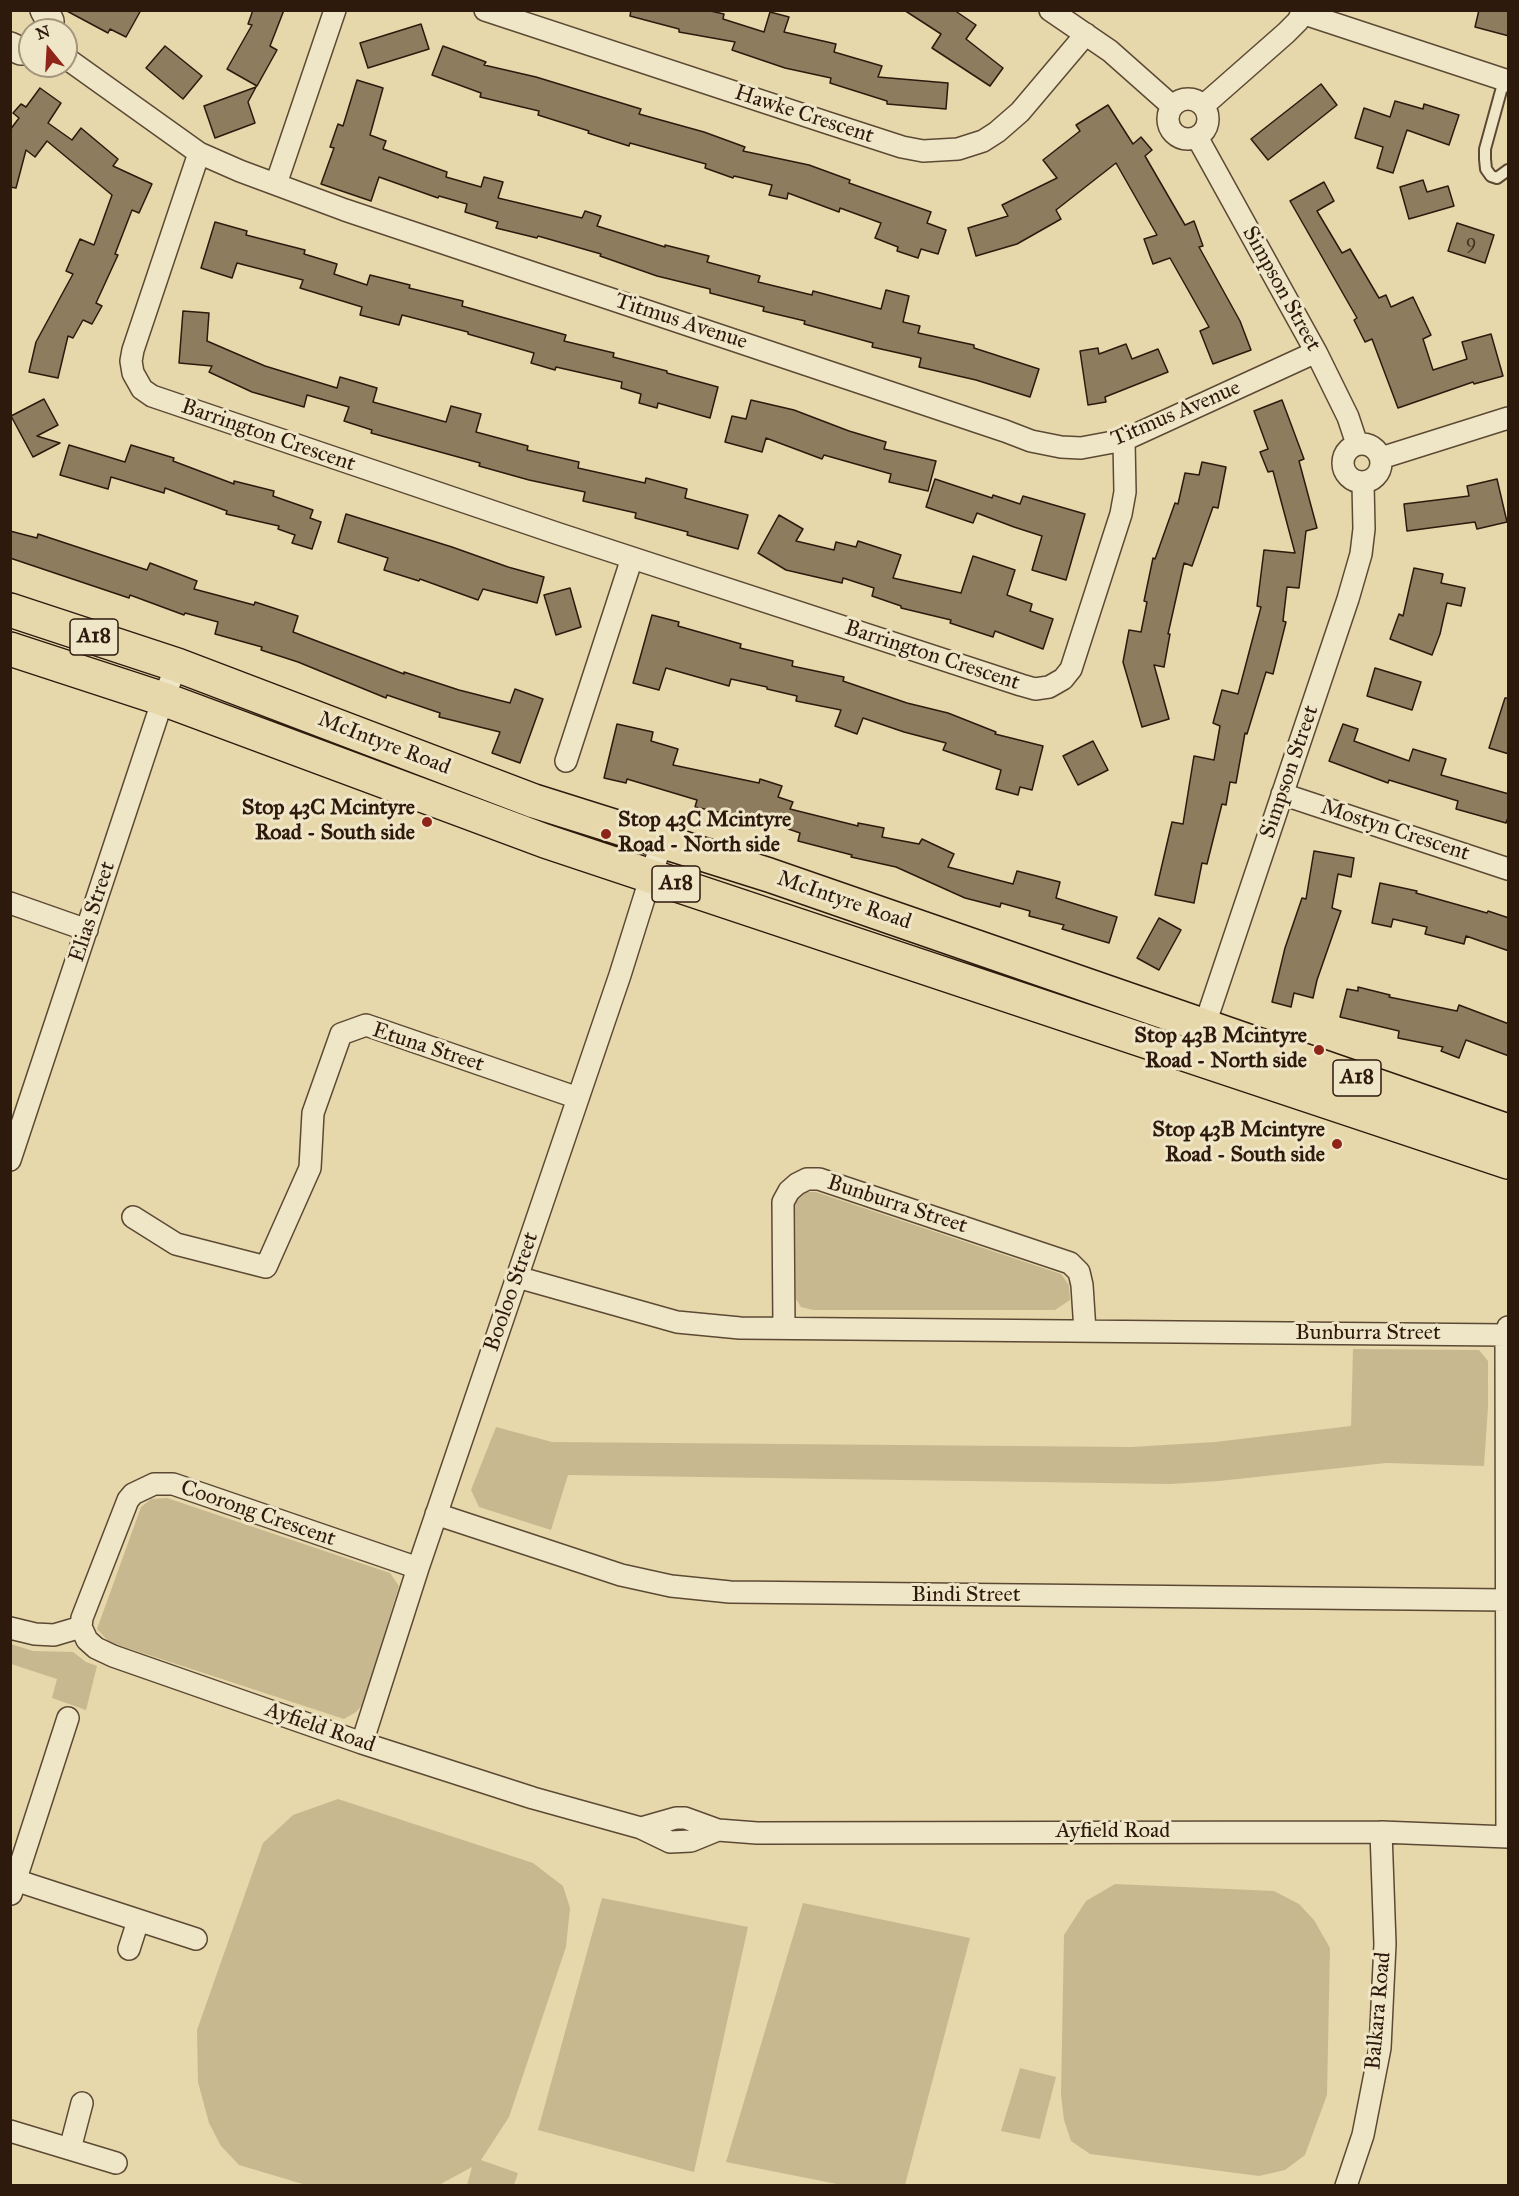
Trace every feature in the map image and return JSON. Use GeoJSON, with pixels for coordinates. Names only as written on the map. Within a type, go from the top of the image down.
{"type":"FeatureCollection","features":[{"type":"Feature","properties":{"kind":"main road","name":"McIntyre Road"},"geometry":{"type":"LineString","coordinates":[[10,610],[177,665],[534,801],[769,875],[1509,1131]]}},
{"type":"Feature","properties":{"kind":"main road","name":"McIntyre Road"},"geometry":{"type":"LineString","coordinates":[[10,650],[163,699],[545,841],[1509,1162]]}},
{"type":"Feature","properties":{"kind":"street"},"geometry":{"type":"LineString","coordinates":[[276,184],[335,10]]}},
{"type":"Feature","properties":{"kind":"street","name":"Hawke Crescent"},"geometry":{"type":"LineString","coordinates":[[485,10],[902,147],[923,151],[958,149],[983,141],[997,132],[1020,112],[1086,34]]}},
{"type":"Feature","properties":{"kind":"street"},"geometry":{"type":"LineString","coordinates":[[1050,10],[1110,51],[1172,106]]}},
{"type":"Feature","properties":{"kind":"street"},"geometry":{"type":"LineString","coordinates":[[1203,106],[1277,41],[1298,21],[1302,12],[1506,80]]}},
{"type":"Feature","properties":{"kind":"street","name":"Titmus Avenue"},"geometry":{"type":"LineString","coordinates":[[78,67],[199,153],[276,184],[345,210],[1031,441],[1081,448],[1124,441],[1316,352]]}},
{"type":"Feature","properties":{"kind":"street"},"geometry":{"type":"LineString","coordinates":[[1188,99],[1197,101],[1203,106],[1208,121],[1197,137],[1187,139],[1178,137],[1172,131],[1167,118],[1172,106],[1181,100],[1188,99]]}},
{"type":"Feature","properties":{"kind":"street","name":"Simpson Street"},"geometry":{"type":"LineString","coordinates":[[1197,137],[1316,352],[1348,417],[1357,444]]}},
{"type":"Feature","properties":{"kind":"street","name":"Barrington Crescent"},"geometry":{"type":"LineString","coordinates":[[199,153],[133,350],[131,362],[133,373],[142,389],[157,398],[632,558],[1021,685],[1035,689],[1049,687],[1063,679],[1071,669],[1121,514],[1125,492],[1124,441]]}},
{"type":"Feature","properties":{"kind":"street"},"geometry":{"type":"LineString","coordinates":[[1381,458],[1509,418]]}},
{"type":"Feature","properties":{"kind":"street"},"geometry":{"type":"LineString","coordinates":[[1357,444],[1371,446],[1381,458],[1379,472],[1368,482],[1352,481],[1343,470],[1344,454],[1357,444]]}},
{"type":"Feature","properties":{"kind":"street","name":"Simpson Street"},"geometry":{"type":"LineString","coordinates":[[1194,1056],[1361,554],[1364,529],[1363,483]]}},
{"type":"Feature","properties":{"kind":"street"},"geometry":{"type":"LineString","coordinates":[[566,761],[632,558]]}},
{"type":"Feature","properties":{"kind":"street","name":"Elias Street"},"geometry":{"type":"LineString","coordinates":[[10,1160],[163,699],[177,665]]}},
{"type":"Feature","properties":{"kind":"street","name":"Mostyn Crescent"},"geometry":{"type":"LineString","coordinates":[[1282,794],[1509,868]]}},
{"type":"Feature","properties":{"kind":"street","name":"Booloo Street"},"geometry":{"type":"LineString","coordinates":[[362,1743],[436,1514],[620,975],[662,842]]}},
{"type":"Feature","properties":{"kind":"street"},"geometry":{"type":"LineString","coordinates":[[10,903],[87,930]]}},
{"type":"Feature","properties":{"kind":"street","name":"Etuna Street"},"geometry":{"type":"LineString","coordinates":[[133,1217],[176,1244],[266,1267],[310,1168],[313,1113],[341,1034],[366,1025],[578,1098]]}},
{"type":"Feature","properties":{"kind":"street","name":"Bunburra Street"},"geometry":{"type":"LineString","coordinates":[[784,1328],[783,1202],[789,1191],[797,1184],[807,1179],[819,1179],[1070,1263],[1079,1272],[1085,1331]]}},
{"type":"Feature","properties":{"kind":"street","name":"Bunburra Street"},"geometry":{"type":"LineString","coordinates":[[517,1277],[677,1322],[740,1328],[1508,1331]]}},
{"type":"Feature","properties":{"kind":"street"},"geometry":{"type":"LineString","coordinates":[[1508,1331],[1508,1836]]}},
{"type":"Feature","properties":{"kind":"street","name":"Coorong Crescent"},"geometry":{"type":"LineString","coordinates":[[81,1627],[82,1618],[128,1500],[133,1494],[154,1484],[173,1484],[418,1568]]}},
{"type":"Feature","properties":{"kind":"street","name":"Bindi Street"},"geometry":{"type":"LineString","coordinates":[[436,1514],[621,1575],[670,1586],[730,1592],[1507,1600]]}},
{"type":"Feature","properties":{"kind":"street"},"geometry":{"type":"LineString","coordinates":[[10,1628],[35,1634],[54,1635],[81,1627]]}},
{"type":"Feature","properties":{"kind":"street","name":"Ayfield Road"},"geometry":{"type":"LineString","coordinates":[[81,1627],[87,1640],[96,1648],[113,1656],[362,1743],[533,1798],[641,1828],[660,1838],[679,1843],[691,1841],[718,1830],[757,1833],[1381,1832],[1508,1836]]}},
{"type":"Feature","properties":{"kind":"street"},"geometry":{"type":"LineString","coordinates":[[68,1718],[13,1887],[196,1939]]}},
{"type":"Feature","properties":{"kind":"street","name":"Balkara Road"},"geometry":{"type":"LineString","coordinates":[[1346,2186],[1363,2135],[1380,2048],[1385,1944],[1381,1832]]}},
{"type":"Feature","properties":{"kind":"street"},"geometry":{"type":"LineString","coordinates":[[129,1949],[138,1921]]}},
{"type":"Feature","properties":{"kind":"street"},"geometry":{"type":"LineString","coordinates":[[70,2149],[82,2103]]}},
{"type":"Feature","properties":{"kind":"street"},"geometry":{"type":"LineString","coordinates":[[10,2131],[116,2163]]}},
{"type":"Feature","properties":{"kind":"lane"},"geometry":{"type":"LineString","coordinates":[[1506,80],[1485,149],[1485,159],[1486,169],[1491,176],[1497,178],[1509,170]]}},
{"type":"Feature","properties":{"kind":"shaded area"},"geometry":{"type":"Polygon","coordinates":[[[807,1192],[816,1192],[1061,1274],[1069,1285],[1070,1300],[1055,1310],[813,1310],[801,1307],[796,1299],[795,1201],[807,1192]]]}},
{"type":"Feature","properties":{"kind":"shaded area"},"geometry":{"type":"Polygon","coordinates":[[[1353,1349],[1479,1350],[1488,1361],[1484,1466],[1386,1463],[1170,1484],[568,1475],[551,1530],[479,1507],[471,1490],[496,1427],[552,1442],[1131,1447],[1215,1442],[1351,1426],[1353,1349]]]}},
{"type":"Feature","properties":{"kind":"shaded area"},"geometry":{"type":"Polygon","coordinates":[[[167,1498],[390,1573],[399,1586],[363,1704],[356,1712],[344,1719],[109,1642],[97,1629],[141,1507],[151,1499],[167,1498]]]}},
{"type":"Feature","properties":{"kind":"shaded area"},"geometry":{"type":"Polygon","coordinates":[[[11,1644],[33,1651],[73,1652],[86,1662],[97,1666],[86,1710],[52,1698],[57,1679],[11,1664],[11,1644]]]}},
{"type":"Feature","properties":{"kind":"shaded area"},"geometry":{"type":"Polygon","coordinates":[[[338,1799],[533,1863],[563,1886],[570,1908],[566,1947],[509,2117],[481,2160],[518,2173],[514,2185],[467,2185],[472,2167],[439,2185],[306,2185],[239,2165],[221,2146],[209,2123],[198,2082],[197,2030],[263,1843],[293,1815],[338,1799]]]}},
{"type":"Feature","properties":{"kind":"shaded area"},"geometry":{"type":"Polygon","coordinates":[[[1115,1884],[1274,1891],[1299,1904],[1314,1920],[1330,1948],[1327,2095],[1305,2155],[1285,2170],[1259,2176],[1090,2154],[1071,2141],[1064,2120],[1061,2095],[1064,1935],[1086,1901],[1115,1884]]]}},
{"type":"Feature","properties":{"kind":"shaded area"},"geometry":{"type":"Polygon","coordinates":[[[602,1898],[748,1927],[694,2172],[538,2130],[602,1898]]]}},
{"type":"Feature","properties":{"kind":"shaded area"},"geometry":{"type":"Polygon","coordinates":[[[803,1903],[970,1938],[905,2185],[842,2185],[726,2162],[803,1903]]]}},
{"type":"Feature","properties":{"kind":"shaded area"},"geometry":{"type":"Polygon","coordinates":[[[1020,2068],[1056,2077],[1040,2139],[1001,2131],[1020,2068]]]}},
{"type":"Feature","properties":{"kind":"building"},"geometry":{"type":"Polygon","coordinates":[[[65,10],[141,10],[126,37],[110,29],[108,33],[65,10]]]}},
{"type":"Feature","properties":{"kind":"building"},"geometry":{"type":"Polygon","coordinates":[[[253,10],[284,10],[270,46],[277,50],[257,86],[227,69],[252,25],[248,24],[253,10]]]}},
{"type":"Feature","properties":{"kind":"building"},"geometry":{"type":"Polygon","coordinates":[[[631,10],[706,10],[724,14],[723,19],[764,32],[770,12],[789,17],[784,32],[836,44],[834,52],[882,66],[878,77],[948,83],[946,109],[887,104],[887,101],[830,83],[831,78],[785,68],[732,50],[735,42],[679,32],[679,29],[630,16],[631,10]]]}},
{"type":"Feature","properties":{"kind":"building"},"geometry":{"type":"Polygon","coordinates":[[[904,10],[954,10],[976,25],[966,39],[1003,68],[990,86],[932,48],[941,34],[904,10]]]}},
{"type":"Feature","properties":{"kind":"building"},"geometry":{"type":"Polygon","coordinates":[[[1479,10],[1509,10],[1509,36],[1475,27],[1479,10]]]}},
{"type":"Feature","properties":{"kind":"building"},"geometry":{"type":"Polygon","coordinates":[[[421,24],[429,49],[368,68],[360,43],[421,24]]]}},
{"type":"Feature","properties":{"kind":"building"},"geometry":{"type":"Polygon","coordinates":[[[165,46],[202,76],[183,99],[146,68],[165,46]]]}},
{"type":"Feature","properties":{"kind":"building"},"geometry":{"type":"Polygon","coordinates":[[[443,46],[486,62],[484,65],[536,77],[641,109],[639,114],[704,132],[745,147],[743,151],[809,165],[850,180],[849,183],[931,212],[927,223],[946,230],[938,254],[921,249],[918,258],[897,251],[898,247],[875,238],[881,223],[840,208],[839,212],[788,193],[787,199],[769,195],[772,185],[734,176],[733,178],[705,168],[706,164],[630,143],[629,146],[538,115],[539,111],[480,97],[481,93],[432,75],[443,46]]]}},
{"type":"Feature","properties":{"kind":"building"},"geometry":{"type":"Polygon","coordinates":[[[357,80],[383,88],[370,135],[386,141],[383,149],[447,172],[446,177],[481,187],[484,177],[503,182],[498,198],[582,218],[585,211],[601,216],[597,226],[665,247],[665,245],[709,256],[707,262],[760,276],[758,282],[812,295],[813,291],[881,309],[886,290],[909,296],[903,322],[920,326],[918,333],[974,345],[974,348],[1039,369],[1030,397],[976,380],[919,367],[921,358],[872,347],[873,343],[804,324],[805,321],[763,311],[764,307],[710,293],[710,289],[657,276],[600,256],[601,254],[538,236],[537,238],[496,228],[498,222],[465,212],[467,204],[439,196],[438,198],[379,177],[371,201],[321,184],[334,148],[330,147],[338,124],[343,126],[357,80]]]}},
{"type":"Feature","properties":{"kind":"building"},"geometry":{"type":"Polygon","coordinates":[[[1321,84],[1337,105],[1268,160],[1251,139],[1321,84]]]}},
{"type":"Feature","properties":{"kind":"building"},"geometry":{"type":"Polygon","coordinates":[[[256,87],[248,102],[255,123],[215,138],[204,106],[256,87]]]}},
{"type":"Feature","properties":{"kind":"building"},"geometry":{"type":"Polygon","coordinates":[[[40,88],[61,103],[48,123],[72,140],[81,128],[118,159],[113,166],[152,184],[139,213],[132,210],[115,254],[118,255],[96,303],[102,306],[92,324],[83,320],[73,338],[68,336],[58,378],[29,372],[36,342],[73,274],[66,271],[80,239],[94,245],[112,195],[47,141],[35,157],[26,150],[16,188],[10,187],[10,130],[19,118],[13,113],[21,104],[26,107],[40,88]]]}},
{"type":"Feature","properties":{"kind":"building"},"geometry":{"type":"Polygon","coordinates":[[[1395,101],[1423,109],[1424,104],[1459,115],[1449,145],[1407,130],[1393,173],[1377,168],[1383,147],[1355,138],[1364,108],[1390,117],[1395,101]]]}},
{"type":"Feature","properties":{"kind":"building"},"geometry":{"type":"Polygon","coordinates":[[[1108,105],[1133,144],[1141,137],[1152,150],[1145,156],[1185,225],[1194,221],[1203,246],[1199,247],[1240,321],[1251,350],[1213,364],[1200,331],[1209,327],[1170,258],[1153,264],[1144,239],[1157,235],[1116,163],[1056,210],[1061,219],[1017,244],[976,256],[968,228],[1008,216],[1002,205],[1057,178],[1043,160],[1080,131],[1076,125],[1108,105]]]}},
{"type":"Feature","properties":{"kind":"building"},"geometry":{"type":"Polygon","coordinates":[[[1423,180],[1427,192],[1448,186],[1454,206],[1409,219],[1400,187],[1423,180]]]}},
{"type":"Feature","properties":{"kind":"building"},"geometry":{"type":"Polygon","coordinates":[[[1324,182],[1334,201],[1317,211],[1342,253],[1350,249],[1379,298],[1386,295],[1391,307],[1413,297],[1431,335],[1423,339],[1433,370],[1467,359],[1462,342],[1491,334],[1503,376],[1474,384],[1473,382],[1398,408],[1372,339],[1365,342],[1354,320],[1357,318],[1290,201],[1324,182]]]}},
{"type":"Feature","properties":{"kind":"building"},"geometry":{"type":"Polygon","coordinates":[[[215,222],[247,231],[246,235],[305,250],[304,254],[337,264],[334,274],[367,285],[370,275],[410,285],[409,288],[463,301],[462,306],[566,335],[564,341],[614,353],[613,357],[718,387],[710,418],[658,403],[657,408],[639,403],[641,394],[621,388],[622,382],[556,367],[555,370],[531,363],[534,353],[468,334],[468,332],[402,315],[399,325],[360,315],[362,307],[300,288],[303,280],[237,263],[232,278],[201,268],[215,222]]]}},
{"type":"Feature","properties":{"kind":"building"},"geometry":{"type":"Polygon","coordinates":[[[1457,223],[1494,235],[1485,263],[1448,251],[1457,223]]]}},
{"type":"Feature","properties":{"kind":"building"},"geometry":{"type":"Polygon","coordinates":[[[183,311],[209,313],[207,341],[265,366],[337,388],[340,377],[377,388],[373,402],[446,422],[451,406],[481,414],[476,432],[528,446],[527,450],[579,462],[578,468],[645,483],[646,478],[687,489],[685,498],[748,515],[738,549],[687,535],[688,532],[635,518],[636,513],[583,501],[585,492],[529,480],[479,466],[480,463],[371,433],[372,430],[344,421],[349,407],[307,395],[304,407],[252,392],[209,372],[212,366],[179,363],[183,311]]]}},
{"type":"Feature","properties":{"kind":"building"},"geometry":{"type":"Polygon","coordinates":[[[1126,344],[1132,359],[1158,349],[1168,372],[1105,397],[1106,402],[1088,405],[1080,351],[1098,348],[1099,354],[1126,344]]]}},
{"type":"Feature","properties":{"kind":"building"},"geometry":{"type":"Polygon","coordinates":[[[44,399],[58,425],[37,436],[60,443],[33,457],[11,416],[44,399]]]}},
{"type":"Feature","properties":{"kind":"building"},"geometry":{"type":"Polygon","coordinates":[[[751,400],[794,410],[886,442],[884,449],[936,461],[928,491],[889,482],[891,474],[824,455],[822,459],[766,438],[762,452],[725,442],[732,416],[746,419],[751,400]]]}},
{"type":"Feature","properties":{"kind":"building"},"geometry":{"type":"Polygon","coordinates":[[[1282,400],[1304,459],[1299,461],[1317,528],[1306,531],[1299,588],[1287,587],[1283,621],[1286,622],[1273,674],[1266,672],[1247,734],[1245,733],[1236,783],[1230,782],[1226,805],[1222,804],[1207,864],[1202,863],[1194,903],[1155,895],[1172,822],[1183,824],[1194,756],[1214,760],[1220,726],[1213,723],[1222,690],[1238,694],[1261,607],[1257,606],[1264,550],[1295,553],[1273,471],[1268,472],[1260,452],[1268,449],[1254,411],[1282,400]]]}},
{"type":"Feature","properties":{"kind":"building"},"geometry":{"type":"Polygon","coordinates":[[[69,445],[125,462],[131,445],[174,458],[173,461],[234,484],[234,481],[274,491],[273,496],[313,510],[310,518],[321,522],[312,549],[292,543],[295,535],[278,529],[279,526],[226,514],[227,511],[165,488],[164,493],[111,477],[108,489],[60,475],[69,445]]]}},
{"type":"Feature","properties":{"kind":"building"},"geometry":{"type":"Polygon","coordinates":[[[1202,462],[1226,467],[1218,508],[1213,507],[1192,566],[1184,563],[1168,634],[1170,634],[1164,667],[1154,665],[1169,719],[1142,727],[1123,662],[1129,630],[1141,632],[1147,602],[1144,601],[1153,558],[1155,559],[1175,503],[1178,504],[1185,473],[1199,475],[1202,462]]]}},
{"type":"Feature","properties":{"kind":"building"},"geometry":{"type":"Polygon","coordinates":[[[935,479],[992,498],[993,495],[1020,504],[1023,496],[1085,514],[1066,580],[1032,570],[1042,536],[977,513],[973,523],[926,507],[935,479]]]}},
{"type":"Feature","properties":{"kind":"building"},"geometry":{"type":"Polygon","coordinates":[[[1497,479],[1507,522],[1477,529],[1475,522],[1407,531],[1404,504],[1469,496],[1467,486],[1497,479]]]}},
{"type":"Feature","properties":{"kind":"building"},"geometry":{"type":"Polygon","coordinates":[[[346,514],[544,577],[537,603],[483,589],[478,600],[420,579],[419,581],[384,570],[388,558],[338,542],[346,514]]]}},
{"type":"Feature","properties":{"kind":"building"},"geometry":{"type":"Polygon","coordinates":[[[779,515],[803,529],[796,541],[834,550],[836,542],[856,547],[858,541],[901,555],[893,578],[961,593],[973,556],[1015,570],[1007,595],[1032,604],[1030,611],[1053,619],[1043,649],[995,631],[993,637],[950,623],[951,620],[901,608],[901,606],[872,596],[874,588],[843,578],[842,583],[786,570],[758,553],[779,515]]]}},
{"type":"Feature","properties":{"kind":"building"},"geometry":{"type":"Polygon","coordinates":[[[10,531],[37,538],[38,534],[147,570],[150,563],[197,581],[194,589],[254,605],[255,602],[298,616],[293,632],[404,674],[404,672],[459,690],[510,703],[515,689],[543,699],[520,763],[492,753],[500,732],[439,717],[440,713],[387,695],[386,698],[298,662],[261,650],[262,647],[215,634],[218,622],[185,613],[184,615],[130,595],[129,598],[10,558],[10,531]]]}},
{"type":"Feature","properties":{"kind":"building"},"geometry":{"type":"Polygon","coordinates":[[[1414,568],[1443,574],[1441,583],[1465,588],[1461,606],[1447,603],[1440,634],[1432,655],[1390,639],[1399,614],[1403,616],[1414,568]]]}},
{"type":"Feature","properties":{"kind":"building"},"geometry":{"type":"Polygon","coordinates":[[[570,588],[581,627],[556,635],[544,595],[570,588]]]}},
{"type":"Feature","properties":{"kind":"building"},"geometry":{"type":"Polygon","coordinates":[[[652,615],[679,622],[678,626],[741,644],[740,648],[793,661],[792,666],[844,677],[843,681],[907,703],[948,713],[996,732],[995,734],[1043,746],[1032,790],[1020,787],[1018,795],[996,789],[1001,770],[943,750],[946,743],[863,718],[857,734],[835,726],[841,710],[796,701],[797,696],[767,689],[767,687],[731,679],[729,686],[666,668],[659,690],[633,683],[652,615]]]}},
{"type":"Feature","properties":{"kind":"building"},"geometry":{"type":"Polygon","coordinates":[[[1375,668],[1421,682],[1412,710],[1367,696],[1375,668]]]}},
{"type":"Feature","properties":{"kind":"building"},"geometry":{"type":"Polygon","coordinates":[[[1505,698],[1509,698],[1509,754],[1489,748],[1505,698]]]}},
{"type":"Feature","properties":{"kind":"building"},"geometry":{"type":"Polygon","coordinates":[[[617,724],[653,732],[651,741],[678,749],[673,765],[759,783],[760,779],[782,786],[778,797],[793,802],[790,809],[858,826],[858,823],[884,828],[882,837],[919,844],[922,839],[954,854],[948,867],[1013,884],[1017,871],[1060,882],[1056,898],[1117,917],[1109,943],[1062,929],[1064,925],[1029,916],[1030,911],[1001,903],[1000,907],[965,898],[896,867],[851,857],[852,855],[798,841],[800,833],[765,821],[763,828],[746,823],[747,818],[695,807],[697,800],[627,779],[626,783],[604,778],[617,724]]]}},
{"type":"Feature","properties":{"kind":"building"},"geometry":{"type":"Polygon","coordinates":[[[1343,724],[1358,729],[1354,741],[1409,761],[1413,749],[1446,759],[1441,775],[1509,794],[1509,815],[1506,823],[1456,809],[1458,801],[1389,780],[1388,783],[1329,761],[1343,724]]]}},
{"type":"Feature","properties":{"kind":"building"},"geometry":{"type":"Polygon","coordinates":[[[1093,741],[1108,770],[1078,785],[1063,756],[1093,741]]]}},
{"type":"Feature","properties":{"kind":"building"},"geometry":{"type":"Polygon","coordinates":[[[1314,851],[1354,858],[1351,877],[1338,874],[1332,908],[1341,911],[1313,998],[1294,993],[1291,1007],[1272,1002],[1285,948],[1302,898],[1306,899],[1314,851]]]}},
{"type":"Feature","properties":{"kind":"building"},"geometry":{"type":"Polygon","coordinates":[[[1380,883],[1417,891],[1416,893],[1509,918],[1509,951],[1466,936],[1464,944],[1425,934],[1427,927],[1393,919],[1391,927],[1372,923],[1380,883]]]}},
{"type":"Feature","properties":{"kind":"building"},"geometry":{"type":"Polygon","coordinates":[[[1159,918],[1181,930],[1159,970],[1137,958],[1159,918]]]}},
{"type":"Feature","properties":{"kind":"building"},"geometry":{"type":"Polygon","coordinates":[[[1358,987],[1390,995],[1389,997],[1457,1011],[1459,1005],[1509,1024],[1509,1056],[1466,1040],[1459,1058],[1441,1051],[1443,1047],[1398,1038],[1399,1031],[1340,1017],[1347,989],[1358,991],[1358,987]]]}},
{"type":"Feature","properties":{"kind":"place","name":"Stop 43C Mcintyre Road - South side"},"geometry":{"type":"Point","coordinates":[427,822]}},
{"type":"Feature","properties":{"kind":"place","name":"Stop 43C Mcintyre Road - North side"},"geometry":{"type":"Point","coordinates":[606,834]}},
{"type":"Feature","properties":{"kind":"place","name":"Stop 43B Mcintyre Road - North side"},"geometry":{"type":"Point","coordinates":[1319,1050]}},
{"type":"Feature","properties":{"kind":"place","name":"Stop 43B Mcintyre Road - South side"},"geometry":{"type":"Point","coordinates":[1337,1144]}}]}
